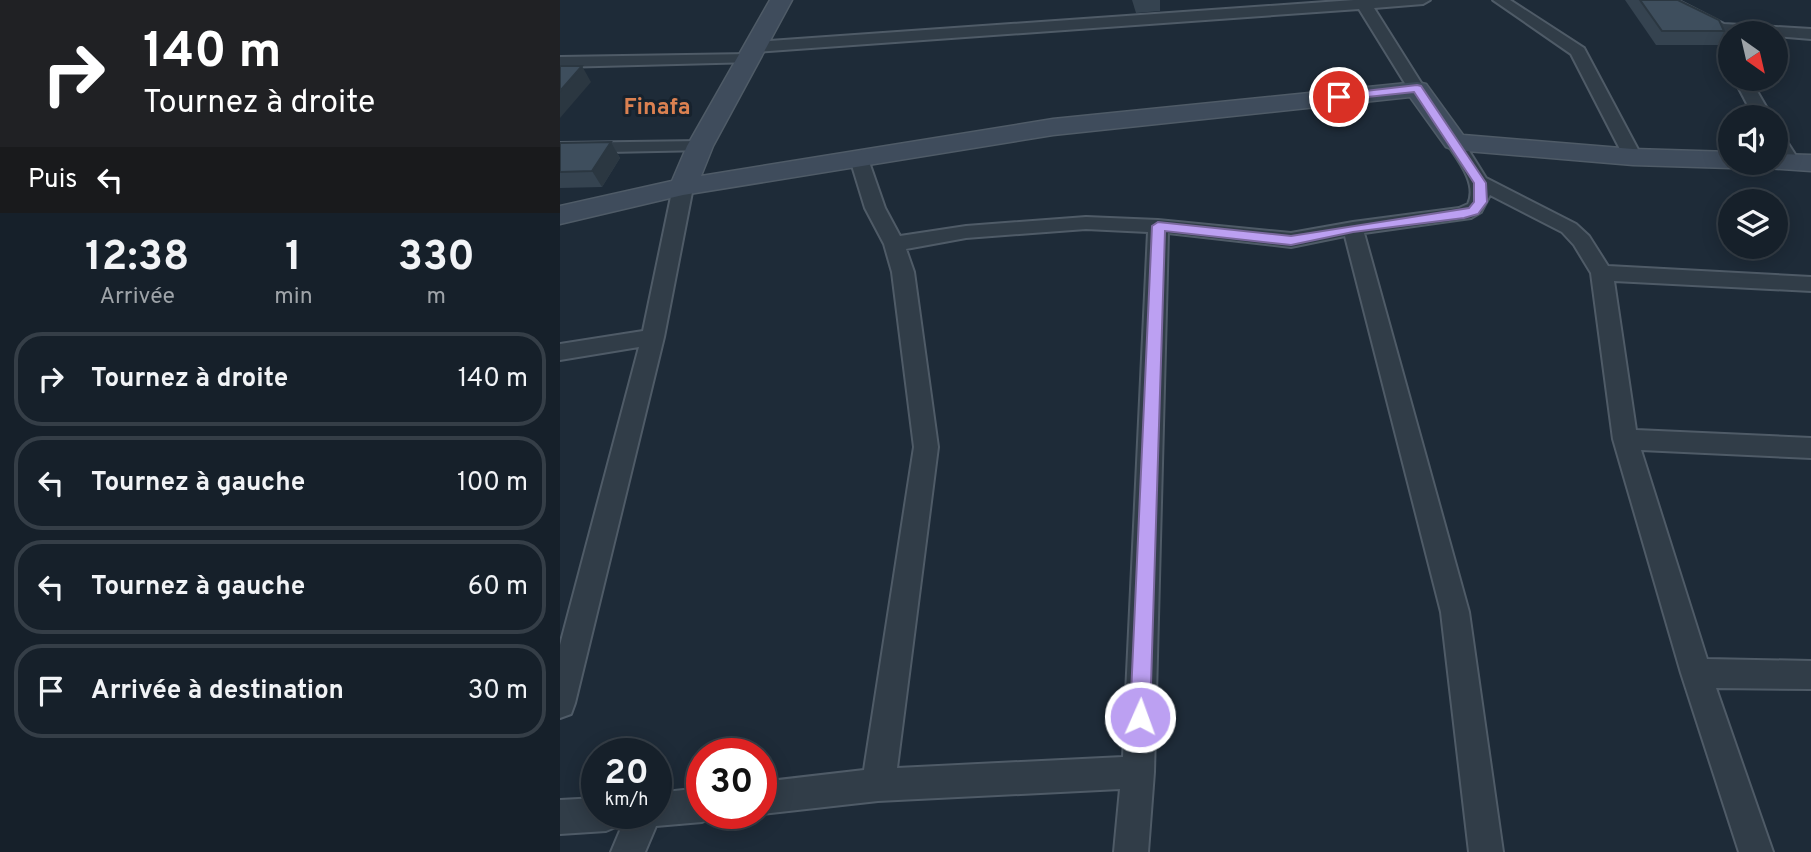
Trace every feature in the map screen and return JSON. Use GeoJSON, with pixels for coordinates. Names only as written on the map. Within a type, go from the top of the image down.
{"type":"FeatureCollection","features":[{"type":"Feature","properties":{"kind":"street"},"geometry":{"type":"LineString","coordinates":[[560,703],[653,337],[683,187],[700,146],[781,0]]}},
{"type":"Feature","properties":{"kind":"street"},"geometry":{"type":"LineString","coordinates":[[560,62],[752,53],[1423,0]]}},
{"type":"Feature","properties":{"kind":"street"},"geometry":{"type":"LineString","coordinates":[[1500,0],[1578,51],[1633,157]]}},
{"type":"Feature","properties":{"kind":"street"},"geometry":{"type":"LineString","coordinates":[[1665,0],[1718,26]]}},
{"type":"Feature","properties":{"kind":"street"},"geometry":{"type":"LineString","coordinates":[[894,244],[967,232],[1055,224],[1158,226],[1291,240],[1353,228],[1474,211],[1480,202],[1480,183],[1363,3]]}},
{"type":"Feature","properties":{"kind":"street"},"geometry":{"type":"LineString","coordinates":[[1788,32],[1811,34]]}},
{"type":"Feature","properties":{"kind":"street"},"geometry":{"type":"LineString","coordinates":[[560,215],[683,187],[1054,127],[1417,89]]}},
{"type":"Feature","properties":{"kind":"street"},"geometry":{"type":"LineString","coordinates":[[1455,142],[1633,157],[1718,160]]}},
{"type":"Feature","properties":{"kind":"street"},"geometry":{"type":"LineString","coordinates":[[560,149],[700,146]]}},
{"type":"Feature","properties":{"kind":"street"},"geometry":{"type":"LineString","coordinates":[[859,159],[875,208],[894,244],[903,272],[923,407],[926,447],[878,785]]}},
{"type":"Feature","properties":{"kind":"street"},"geometry":{"type":"LineString","coordinates":[[1480,183],[1569,228],[1582,241],[1601,273],[1625,439],[1696,673],[1756,852]]}},
{"type":"Feature","properties":{"kind":"street"},"geometry":{"type":"LineString","coordinates":[[1131,852],[1138,772],[1158,226]]}},
{"type":"Feature","properties":{"kind":"street"},"geometry":{"type":"LineString","coordinates":[[1353,228],[1455,611],[1486,852]]}},
{"type":"Feature","properties":{"kind":"street"},"geometry":{"type":"LineString","coordinates":[[1601,273],[1811,284]]}},
{"type":"Feature","properties":{"kind":"street"},"geometry":{"type":"LineString","coordinates":[[560,352],[653,337]]}},
{"type":"Feature","properties":{"kind":"street"},"geometry":{"type":"LineString","coordinates":[[1625,439],[1811,448]]}},
{"type":"Feature","properties":{"kind":"street"},"geometry":{"type":"LineString","coordinates":[[1696,673],[1811,675]]}},
{"type":"Feature","properties":{"kind":"street"},"geometry":{"type":"LineString","coordinates":[[777,796],[878,785],[1138,772]]}},
{"type":"Feature","properties":{"kind":"street"},"geometry":{"type":"LineString","coordinates":[[560,817],[581,816]]}},
{"type":"Feature","properties":{"kind":"street"},"geometry":{"type":"LineString","coordinates":[[628,852],[638,829]]}},
{"type":"Feature","properties":{"kind":"building"},"geometry":{"type":"Polygon","coordinates":[[[1640,0],[1678,0],[1719,21],[1718,31],[1662,31],[1640,0]]]}},
{"type":"Feature","properties":{"kind":"building"},"geometry":{"type":"Polygon","coordinates":[[[560,66],[582,66],[560,91],[560,66]]]}},
{"type":"Feature","properties":{"kind":"building"},"geometry":{"type":"Polygon","coordinates":[[[611,142],[592,171],[560,172],[560,143],[611,142]]]}},
{"type":"Feature","properties":{"kind":"district","name":"Finafa"},"geometry":{"type":"Point","coordinates":[657,108]}},
{"type":"Feature","properties":{"kind":"route"},"geometry":{"type":"LineString","coordinates":[[1140,717],[1158,226],[1291,240],[1353,228],[1464,214],[1474,211],[1480,202],[1480,183],[1417,89],[1339,97]]}}]}
